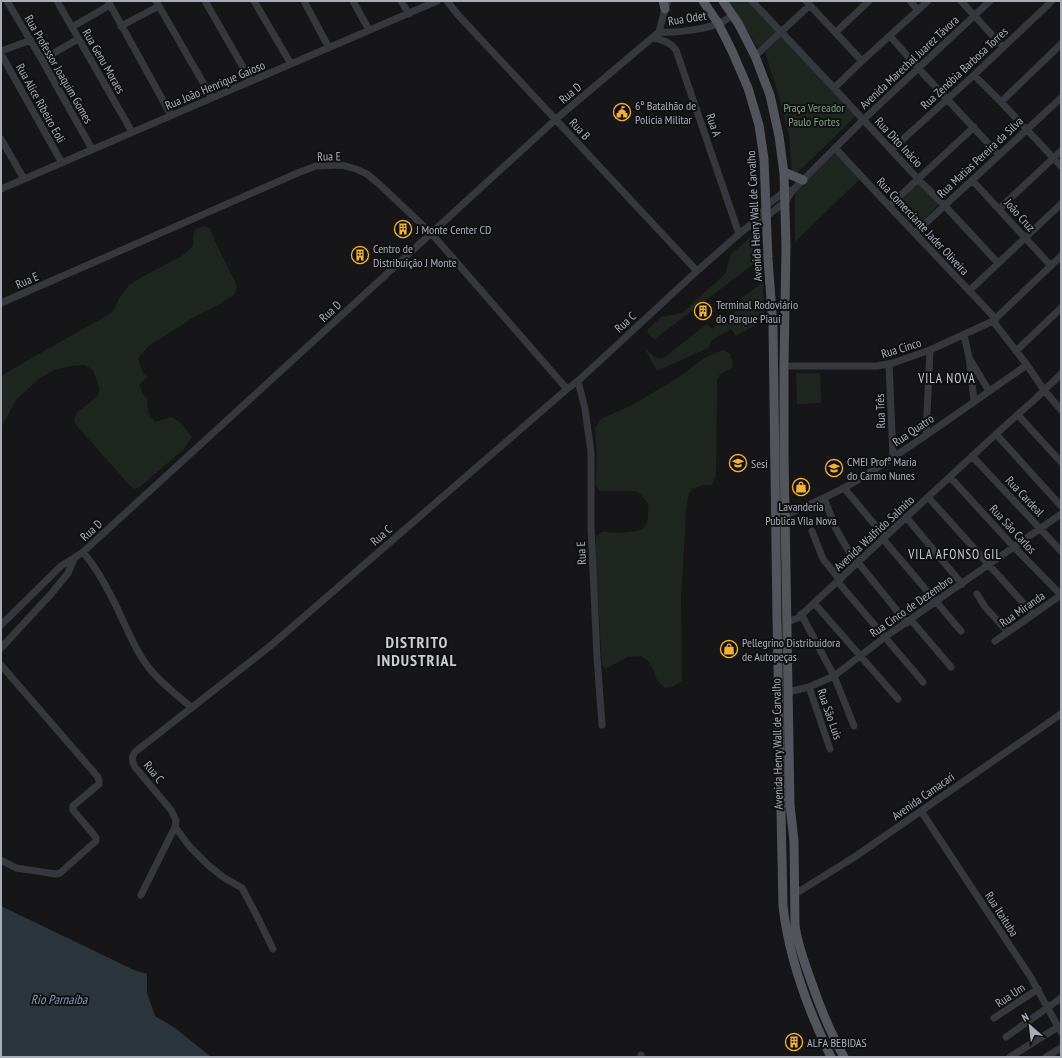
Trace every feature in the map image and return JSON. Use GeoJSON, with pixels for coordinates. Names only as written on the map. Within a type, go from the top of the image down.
{"type":"FeatureCollection","features":[{"type":"Feature","properties":{"kind":"main road","name":"Avenida Henry Wall de Carvalho"},"geometry":{"type":"LineString","coordinates":[[704,1],[718,23],[748,88],[759,125],[764,159],[766,206],[763,216],[773,326],[777,619],[783,677],[788,692],[790,805],[794,844],[795,925],[804,964],[836,1044],[844,1057]]}},
{"type":"Feature","properties":{"kind":"main road","name":"Avenida Henry Wall de Carvalho"},"geometry":{"type":"LineString","coordinates":[[724,1],[738,23],[755,56],[770,95],[779,136],[784,172],[789,191],[785,202],[786,299],[784,366],[787,622],[783,677],[783,899],[790,949],[802,986],[831,1057]]}},
{"type":"Feature","properties":{"kind":"main road"},"geometry":{"type":"LineString","coordinates":[[784,172],[803,180]]}},
{"type":"Feature","properties":{"kind":"main road"},"geometry":{"type":"LineString","coordinates":[[769,272],[779,274],[781,277],[784,284],[786,299]]}},
{"type":"Feature","properties":{"kind":"main road"},"geometry":{"type":"LineString","coordinates":[[776,492],[785,492]]}},
{"type":"Feature","properties":{"kind":"main road"},"geometry":{"type":"LineString","coordinates":[[777,619],[787,622]]}},
{"type":"Feature","properties":{"kind":"main road"},"geometry":{"type":"LineString","coordinates":[[782,845],[787,843],[794,844]]}},
{"type":"Feature","properties":{"kind":"main road"},"geometry":{"type":"LineString","coordinates":[[783,899],[789,901],[795,897]]}},
{"type":"Feature","properties":{"kind":"main road"},"geometry":{"type":"LineString","coordinates":[[818,1027],[827,1023]]}},
{"type":"Feature","properties":{"kind":"street","name":"Rua Professor Joaquim Gomes"},"geometry":{"type":"LineString","coordinates":[[7,1],[31,40],[92,149]]}},
{"type":"Feature","properties":{"kind":"street","name":"Rua Genu Moraes"},"geometry":{"type":"LineString","coordinates":[[57,1],[132,132]]}},
{"type":"Feature","properties":{"kind":"street"},"geometry":{"type":"LineString","coordinates":[[205,1],[251,81]]}},
{"type":"Feature","properties":{"kind":"street"},"geometry":{"type":"LineString","coordinates":[[254,1],[291,64]]}},
{"type":"Feature","properties":{"kind":"street"},"geometry":{"type":"LineString","coordinates":[[304,1],[329,48]]}},
{"type":"Feature","properties":{"kind":"street"},"geometry":{"type":"LineString","coordinates":[[353,1],[369,30]]}},
{"type":"Feature","properties":{"kind":"street"},"geometry":{"type":"LineString","coordinates":[[401,1],[409,14]]}},
{"type":"Feature","properties":{"kind":"street","name":"Rua João Henrique Gaioso"},"geometry":{"type":"LineString","coordinates":[[1,189],[437,1]]}},
{"type":"Feature","properties":{"kind":"street","name":"Rua B"},"geometry":{"type":"LineString","coordinates":[[447,1],[459,16],[697,271]]}},
{"type":"Feature","properties":{"kind":"street","name":"Rua Dito Inácio"},"geometry":{"type":"LineString","coordinates":[[752,1],[998,263]]}},
{"type":"Feature","properties":{"kind":"street"},"geometry":{"type":"LineString","coordinates":[[910,1],[918,10]]}},
{"type":"Feature","properties":{"kind":"street"},"geometry":{"type":"LineString","coordinates":[[834,88],[928,1]]}},
{"type":"Feature","properties":{"kind":"street"},"geometry":{"type":"LineString","coordinates":[[961,1],[1003,47]]}},
{"type":"Feature","properties":{"kind":"street","name":"Avenida Marechal Juarez Távora"},"geometry":{"type":"LineString","coordinates":[[766,206],[803,180],[863,120],[990,1]]}},
{"type":"Feature","properties":{"kind":"street","name":"Rua Zenóbia Barbosa Torres"},"geometry":{"type":"LineString","coordinates":[[891,150],[974,75],[1052,1]]}},
{"type":"Feature","properties":{"kind":"street"},"geometry":{"type":"LineString","coordinates":[[72,27],[109,3],[171,115]]}},
{"type":"Feature","properties":{"kind":"street"},"geometry":{"type":"LineString","coordinates":[[121,26],[157,3],[212,98]]}},
{"type":"Feature","properties":{"kind":"street"},"geometry":{"type":"LineString","coordinates":[[755,56],[781,32],[808,3],[862,61]]}},
{"type":"Feature","properties":{"kind":"street"},"geometry":{"type":"LineString","coordinates":[[836,32],[864,3]]}},
{"type":"Feature","properties":{"kind":"street"},"geometry":{"type":"LineString","coordinates":[[659,32],[665,4]]}},
{"type":"Feature","properties":{"kind":"street","name":"Rua Odet"},"geometry":{"type":"LineString","coordinates":[[659,32],[670,33],[695,30],[724,21],[732,15]]}},
{"type":"Feature","properties":{"kind":"street","name":"Rua D"},"geometry":{"type":"LineString","coordinates":[[1,625],[61,566],[83,552],[556,119],[659,32]]}},
{"type":"Feature","properties":{"kind":"street"},"geometry":{"type":"LineString","coordinates":[[890,36],[999,155]]}},
{"type":"Feature","properties":{"kind":"street","name":"Rua A"},"geometry":{"type":"LineString","coordinates":[[652,38],[658,38],[665,41],[671,44],[676,50],[739,234]]}},
{"type":"Feature","properties":{"kind":"street"},"geometry":{"type":"LineString","coordinates":[[42,60],[78,39]]}},
{"type":"Feature","properties":{"kind":"street"},"geometry":{"type":"LineString","coordinates":[[1,53],[31,40]]}},
{"type":"Feature","properties":{"kind":"street"},"geometry":{"type":"LineString","coordinates":[[1001,102],[1059,49]]}},
{"type":"Feature","properties":{"kind":"street","name":"Rua Alice Ribeiro Eoli"},"geometry":{"type":"LineString","coordinates":[[1,53],[62,163]]}},
{"type":"Feature","properties":{"kind":"street"},"geometry":{"type":"LineString","coordinates":[[974,75],[1061,166]]}},
{"type":"Feature","properties":{"kind":"street","name":"Rua Matias Pereira da Silva"},"geometry":{"type":"LineString","coordinates":[[915,233],[1061,98]]}},
{"type":"Feature","properties":{"kind":"street"},"geometry":{"type":"LineString","coordinates":[[889,206],[974,127]]}},
{"type":"Feature","properties":{"kind":"street"},"geometry":{"type":"LineString","coordinates":[[1,139],[24,179]]}},
{"type":"Feature","properties":{"kind":"street","name":"Rua Comerciante Jader Oliveira"},"geometry":{"type":"LineString","coordinates":[[835,148],[995,320],[1044,390],[1061,410]]}},
{"type":"Feature","properties":{"kind":"street"},"geometry":{"type":"LineString","coordinates":[[999,209],[1061,151]]}},
{"type":"Feature","properties":{"kind":"street","name":"Rua E"},"geometry":{"type":"LineString","coordinates":[[1,303],[316,166],[342,165],[367,174],[430,233],[567,389]]}},
{"type":"Feature","properties":{"kind":"street","name":"João Cruz"},"geometry":{"type":"LineString","coordinates":[[972,180],[1051,266]]}},
{"type":"Feature","properties":{"kind":"street","name":"Rua C"},"geometry":{"type":"LineString","coordinates":[[175,827],[176,820],[171,810],[135,767],[132,757],[135,752],[275,642],[578,381],[739,234],[785,202]]}},
{"type":"Feature","properties":{"kind":"street"},"geometry":{"type":"LineString","coordinates":[[969,291],[1061,204]]}},
{"type":"Feature","properties":{"kind":"street","name":"Rua Cinco"},"geometry":{"type":"LineString","coordinates":[[784,366],[863,366],[889,364],[930,350],[995,320],[1061,256]]}},
{"type":"Feature","properties":{"kind":"street"},"geometry":{"type":"LineString","coordinates":[[1016,351],[1061,308]]}},
{"type":"Feature","properties":{"kind":"street"},"geometry":{"type":"LineString","coordinates":[[964,335],[969,357],[974,401]]}},
{"type":"Feature","properties":{"kind":"street"},"geometry":{"type":"LineString","coordinates":[[926,435],[930,350]]}},
{"type":"Feature","properties":{"kind":"street"},"geometry":{"type":"LineString","coordinates":[[969,357],[989,391]]}},
{"type":"Feature","properties":{"kind":"street","name":"Rua Três"},"geometry":{"type":"LineString","coordinates":[[889,364],[892,457]]}},
{"type":"Feature","properties":{"kind":"street","name":"Rua Quatro"},"geometry":{"type":"LineString","coordinates":[[786,515],[824,498],[858,480],[1027,365]]}},
{"type":"Feature","properties":{"kind":"street","name":"Avenida Walfrido Salmito"},"geometry":{"type":"LineString","coordinates":[[787,622],[795,620],[839,581],[972,456],[1060,377]]}},
{"type":"Feature","properties":{"kind":"street","name":"Rua E"},"geometry":{"type":"LineString","coordinates":[[578,381],[585,409],[591,452],[591,535],[602,725]]}},
{"type":"Feature","properties":{"kind":"street"},"geometry":{"type":"LineString","coordinates":[[1018,415],[1061,462]]}},
{"type":"Feature","properties":{"kind":"street"},"geometry":{"type":"LineString","coordinates":[[996,434],[1061,506]]}},
{"type":"Feature","properties":{"kind":"street","name":"Rua Cardeal"},"geometry":{"type":"LineString","coordinates":[[972,456],[1061,551]]}},
{"type":"Feature","properties":{"kind":"street","name":"Rua São Carlos"},"geometry":{"type":"LineString","coordinates":[[950,477],[1013,546],[1061,595]]}},
{"type":"Feature","properties":{"kind":"street"},"geometry":{"type":"LineString","coordinates":[[844,488],[961,631]]}},
{"type":"Feature","properties":{"kind":"street"},"geometry":{"type":"LineString","coordinates":[[928,497],[1033,614]]}},
{"type":"Feature","properties":{"kind":"street"},"geometry":{"type":"LineString","coordinates":[[824,498],[841,538],[852,556],[951,667]]}},
{"type":"Feature","properties":{"kind":"street","name":"Rua Cinco de Dezembro"},"geometry":{"type":"LineString","coordinates":[[788,692],[809,687],[834,676],[1013,546],[1061,514]]}},
{"type":"Feature","properties":{"kind":"street"},"geometry":{"type":"LineString","coordinates":[[906,517],[962,584]]}},
{"type":"Feature","properties":{"kind":"street"},"geometry":{"type":"LineString","coordinates":[[812,531],[823,559],[839,581],[885,638],[924,682]]}},
{"type":"Feature","properties":{"kind":"street"},"geometry":{"type":"LineString","coordinates":[[83,552],[91,562],[111,595],[146,664],[164,684],[192,708]]}},
{"type":"Feature","properties":{"kind":"street"},"geometry":{"type":"LineString","coordinates":[[1,648],[51,594],[68,573],[74,558]]}},
{"type":"Feature","properties":{"kind":"street"},"geometry":{"type":"LineString","coordinates":[[977,594],[986,608],[1008,632]]}},
{"type":"Feature","properties":{"kind":"street","name":"Rua Miranda"},"geometry":{"type":"LineString","coordinates":[[995,641],[1061,595]]}},
{"type":"Feature","properties":{"kind":"street"},"geometry":{"type":"LineString","coordinates":[[814,603],[898,699]]}},
{"type":"Feature","properties":{"kind":"street"},"geometry":{"type":"LineString","coordinates":[[801,614],[834,676],[854,726]]}},
{"type":"Feature","properties":{"kind":"street"},"geometry":{"type":"LineString","coordinates":[[1,665],[98,777],[99,781],[99,784],[73,806],[73,810],[94,834],[96,841],[60,872],[56,874],[16,868],[1,860]]}},
{"type":"Feature","properties":{"kind":"street","name":"Rua São Luis"},"geometry":{"type":"LineString","coordinates":[[809,687],[830,749]]}},
{"type":"Feature","properties":{"kind":"street","name":"Avenida Camacari"},"geometry":{"type":"LineString","coordinates":[[795,897],[807,887],[856,856],[1061,714]]}},
{"type":"Feature","properties":{"kind":"street","name":"Rua Itaituba"},"geometry":{"type":"LineString","coordinates":[[921,811],[1038,989],[1060,1030]]}},
{"type":"Feature","properties":{"kind":"street"},"geometry":{"type":"LineString","coordinates":[[141,894],[175,827],[190,847],[208,865],[223,877],[242,888],[273,949]]}},
{"type":"Feature","properties":{"kind":"street","name":"Rua Um"},"geometry":{"type":"LineString","coordinates":[[994,1018],[1038,989]]}},
{"type":"Feature","properties":{"kind":"street"},"geometry":{"type":"LineString","coordinates":[[1006,1037],[1061,998]]}},
{"type":"Feature","properties":{"kind":"street"},"geometry":{"type":"LineString","coordinates":[[1010,1057],[1060,1030]]}},
{"type":"Feature","properties":{"kind":"street"},"geometry":{"type":"LineString","coordinates":[[1046,1057],[1061,1048]]}},
{"type":"Feature","properties":{"kind":"green space"},"geometry":{"type":"Polygon","coordinates":[[[729,1],[749,1],[778,31],[758,48],[729,1]]]}},
{"type":"Feature","properties":{"kind":"green space","name":"Praça Vereador Paulo Fortes"},"geometry":{"type":"Polygon","coordinates":[[[782,36],[857,115],[796,174],[792,172],[789,135],[765,52],[782,36]]]}},
{"type":"Feature","properties":{"kind":"green space"},"geometry":{"type":"Polygon","coordinates":[[[837,152],[861,178],[795,242],[795,193],[837,152]]]}},
{"type":"Feature","properties":{"kind":"green space"},"geometry":{"type":"Polygon","coordinates":[[[918,183],[939,204],[916,228],[895,205],[918,183]]]}},
{"type":"Feature","properties":{"kind":"green space"},"geometry":{"type":"Polygon","coordinates":[[[203,226],[210,228],[237,286],[235,294],[218,305],[194,317],[149,346],[138,358],[142,371],[147,377],[139,385],[144,396],[147,398],[148,413],[155,422],[172,417],[180,422],[192,437],[184,449],[140,487],[133,489],[74,421],[77,412],[97,397],[100,389],[93,370],[85,365],[70,366],[55,370],[41,377],[16,400],[1,428],[1,376],[113,311],[120,297],[129,285],[182,256],[193,246],[193,236],[195,230],[203,226]]]}},
{"type":"Feature","properties":{"kind":"green space"},"geometry":{"type":"Polygon","coordinates":[[[758,233],[760,235],[760,259],[655,339],[650,336],[647,330],[661,317],[682,313],[725,274],[731,254],[753,235],[758,233]]]}},
{"type":"Feature","properties":{"kind":"green space"},"geometry":{"type":"Polygon","coordinates":[[[763,282],[764,320],[736,336],[731,329],[712,340],[708,348],[657,371],[644,347],[655,357],[660,359],[666,356],[707,324],[712,329],[745,304],[742,298],[763,282]]]}},
{"type":"Feature","properties":{"kind":"green space"},"geometry":{"type":"Polygon","coordinates":[[[723,350],[730,354],[733,364],[731,369],[720,374],[717,380],[716,476],[712,485],[703,485],[693,489],[689,493],[686,509],[681,597],[682,681],[674,686],[665,688],[657,680],[648,661],[641,656],[628,657],[605,669],[602,664],[595,551],[596,537],[602,532],[632,532],[643,528],[648,519],[648,503],[637,491],[600,491],[596,486],[597,454],[595,429],[601,419],[634,404],[682,375],[704,358],[723,350]]]}},
{"type":"Feature","properties":{"kind":"green space"},"geometry":{"type":"Polygon","coordinates":[[[796,373],[820,373],[821,403],[797,404],[796,373]]]}},
{"type":"Feature","properties":{"kind":"water","name":"Rio Parnaíba"},"geometry":{"type":"Polygon","coordinates":[[[1,906],[134,970],[147,974],[147,993],[155,1016],[175,1028],[211,1057],[1,1057],[1,906]]]}},
{"type":"Feature","properties":{"kind":"place","name":"6º Batalhão de Policia Militar"},"geometry":{"type":"Point","coordinates":[622,112]}},
{"type":"Feature","properties":{"kind":"place","name":"J Monte Center CD"},"geometry":{"type":"Point","coordinates":[403,229]}},
{"type":"Feature","properties":{"kind":"place","name":"Centro de Distribuição J Monte"},"geometry":{"type":"Point","coordinates":[360,255]}},
{"type":"Feature","properties":{"kind":"place","name":"Terminal Rodoviário do Parque Piauí"},"geometry":{"type":"Point","coordinates":[703,311]}},
{"type":"Feature","properties":{"kind":"place","name":"Sesi"},"geometry":{"type":"Point","coordinates":[738,463]}},
{"type":"Feature","properties":{"kind":"place","name":"CMEI Profª Maria do Carmo Nunes"},"geometry":{"type":"Point","coordinates":[834,468]}},
{"type":"Feature","properties":{"kind":"place","name":"Lavanderia Publica Vila Nova"},"geometry":{"type":"Point","coordinates":[801,487]}},
{"type":"Feature","properties":{"kind":"place","name":"Pellegrino Distribuidora de Autopeças"},"geometry":{"type":"Point","coordinates":[729,649]}},
{"type":"Feature","properties":{"kind":"place","name":"ALFA BEBIDAS"},"geometry":{"type":"Point","coordinates":[794,1042]}},
{"type":"Feature","properties":{"kind":"district","name":"VILA NOVA"},"geometry":{"type":"Point","coordinates":[947,378]}},
{"type":"Feature","properties":{"kind":"district","name":"VILA AFONSO GIL"},"geometry":{"type":"Point","coordinates":[955,554]}},
{"type":"Feature","properties":{"kind":"district","name":"DISTRITO INDUSTRIAL"},"geometry":{"type":"Point","coordinates":[417,651]}}]}
